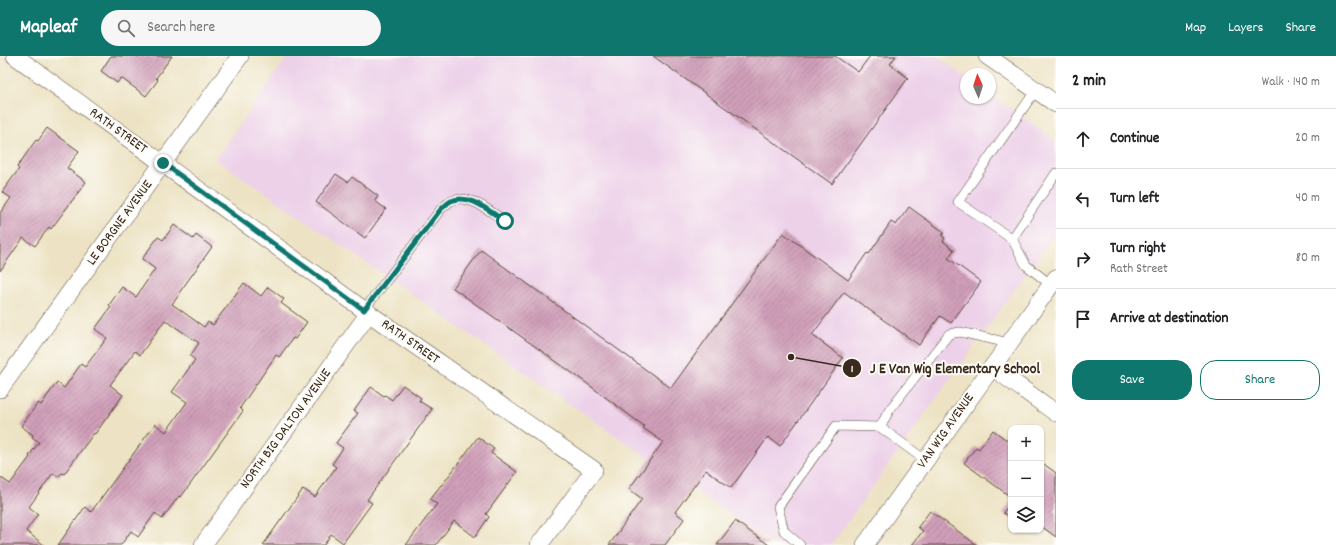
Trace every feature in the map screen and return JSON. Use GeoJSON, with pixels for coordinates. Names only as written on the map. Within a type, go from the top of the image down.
{"type":"FeatureCollection","features":[{"type":"Feature","properties":{"kind":"street","name":"RATH STREET"},"geometry":{"type":"LineString","coordinates":[[14,56],[367,312],[594,470],[540,545]]}},
{"type":"Feature","properties":{"kind":"street","name":"LE BORGNE AVENUE"},"geometry":{"type":"LineString","coordinates":[[0,389],[240,56]]}},
{"type":"Feature","properties":{"kind":"street"},"geometry":{"type":"LineString","coordinates":[[987,56],[1056,104]]}},
{"type":"Feature","properties":{"kind":"street","name":"VAN WIG AVENUE"},"geometry":{"type":"LineString","coordinates":[[865,545],[1053,282]]}},
{"type":"Feature","properties":{"kind":"street","name":"NORTH BIG DALTON AVENUE"},"geometry":{"type":"LineString","coordinates":[[203,545],[367,312]]}},
{"type":"Feature","properties":{"kind":"street"},"geometry":{"type":"LineString","coordinates":[[992,367],[1056,413]]}},
{"type":"Feature","properties":{"kind":"lane"},"geometry":{"type":"LineString","coordinates":[[1036,90],[958,202],[1012,239],[1026,266],[1053,282]]}},
{"type":"Feature","properties":{"kind":"lane"},"geometry":{"type":"LineString","coordinates":[[1012,239],[1056,172]]}},
{"type":"Feature","properties":{"kind":"lane"},"geometry":{"type":"LineString","coordinates":[[367,312],[441,209],[450,201],[461,199],[472,201],[505,221]]}},
{"type":"Feature","properties":{"kind":"lane"},"geometry":{"type":"LineString","coordinates":[[880,427],[890,409],[949,334],[960,332],[1009,343]]}},
{"type":"Feature","properties":{"kind":"lane"},"geometry":{"type":"LineString","coordinates":[[800,545],[784,531],[778,507],[836,426],[880,427],[925,460]]}},
{"type":"Feature","properties":{"kind":"shaded area"},"geometry":{"type":"Polygon","coordinates":[[[288,56],[937,56],[960,73],[960,104],[996,104],[996,98],[1056,141],[1056,232],[831,545],[774,545],[216,159],[288,56]]]}},
{"type":"Feature","properties":{"kind":"building"},"geometry":{"type":"Polygon","coordinates":[[[111,56],[172,56],[156,78],[158,80],[146,96],[121,78],[117,83],[101,71],[111,56]]]}},
{"type":"Feature","properties":{"kind":"building"},"geometry":{"type":"Polygon","coordinates":[[[653,56],[835,56],[858,72],[870,56],[896,56],[890,64],[908,78],[832,184],[653,56]]]}},
{"type":"Feature","properties":{"kind":"building"},"geometry":{"type":"Polygon","coordinates":[[[47,128],[79,151],[67,168],[86,182],[51,229],[49,227],[35,246],[23,238],[0,271],[0,213],[11,198],[2,192],[19,169],[17,167],[36,140],[38,141],[47,128]]]}},
{"type":"Feature","properties":{"kind":"building"},"geometry":{"type":"Polygon","coordinates":[[[336,174],[348,182],[352,177],[378,196],[375,201],[386,209],[365,238],[316,202],[336,174]]]}},
{"type":"Feature","properties":{"kind":"building"},"geometry":{"type":"Polygon","coordinates":[[[909,207],[944,232],[942,236],[945,238],[943,241],[954,250],[948,258],[981,282],[951,323],[940,316],[919,345],[844,292],[812,335],[843,358],[780,446],[768,437],[731,488],[706,470],[675,512],[684,519],[665,545],[609,545],[642,499],[629,489],[663,442],[585,382],[453,288],[481,250],[671,388],[783,233],[848,280],[867,253],[869,254],[891,222],[896,225],[909,207]]]}},
{"type":"Feature","properties":{"kind":"building"},"geometry":{"type":"Polygon","coordinates":[[[174,225],[193,239],[196,235],[212,247],[172,304],[204,327],[208,322],[213,325],[244,283],[261,296],[268,287],[284,299],[281,303],[307,322],[295,339],[293,338],[279,357],[276,355],[240,408],[243,411],[181,497],[179,496],[162,519],[155,513],[138,537],[131,531],[121,545],[58,545],[85,507],[91,512],[155,424],[166,432],[187,402],[172,392],[195,360],[190,356],[199,343],[165,320],[140,355],[135,351],[110,385],[123,395],[95,434],[94,433],[64,474],[62,473],[58,477],[53,473],[29,507],[38,514],[26,531],[44,545],[0,545],[0,477],[10,484],[39,442],[32,437],[33,435],[21,426],[38,403],[41,405],[57,382],[64,388],[81,364],[85,367],[107,338],[95,329],[111,307],[109,305],[122,287],[136,297],[155,269],[142,259],[158,237],[163,240],[174,225]]]}},
{"type":"Feature","properties":{"kind":"building"},"geometry":{"type":"Polygon","coordinates":[[[403,385],[421,398],[419,401],[432,409],[367,500],[372,503],[343,543],[331,534],[324,545],[263,545],[303,489],[315,497],[336,467],[332,464],[343,448],[336,443],[358,413],[354,411],[371,387],[392,400],[403,385]]]}},
{"type":"Feature","properties":{"kind":"building"},"geometry":{"type":"Polygon","coordinates":[[[993,430],[1008,441],[1008,495],[964,463],[976,447],[979,449],[993,430]]]}},
{"type":"Feature","properties":{"kind":"building"},"geometry":{"type":"Polygon","coordinates":[[[478,437],[494,449],[491,453],[517,472],[486,514],[489,517],[475,537],[454,521],[436,545],[406,545],[437,504],[430,499],[478,437]]]}},
{"type":"Feature","properties":{"kind":"building"},"geometry":{"type":"Polygon","coordinates":[[[1044,464],[1056,473],[1056,537],[1044,528],[1044,464]]]}},
{"type":"Feature","properties":{"kind":"building"},"geometry":{"type":"Polygon","coordinates":[[[1008,506],[1008,516],[1003,513],[1008,506]]]}},
{"type":"Feature","properties":{"kind":"building"},"geometry":{"type":"Polygon","coordinates":[[[930,511],[977,545],[912,545],[923,531],[918,527],[930,511]]]}},
{"type":"Feature","properties":{"kind":"building"},"geometry":{"type":"Polygon","coordinates":[[[735,521],[769,545],[717,545],[735,521]]]}},
{"type":"Feature","properties":{"kind":"place","name":"J E Van Wig Elementary School"},"geometry":{"type":"Point","coordinates":[791,357]}},
{"type":"Feature","properties":{"kind":"route"},"geometry":{"type":"LineString","coordinates":[[163,163],[364,310],[441,209],[450,201],[461,199],[472,201],[505,221]]}}]}
